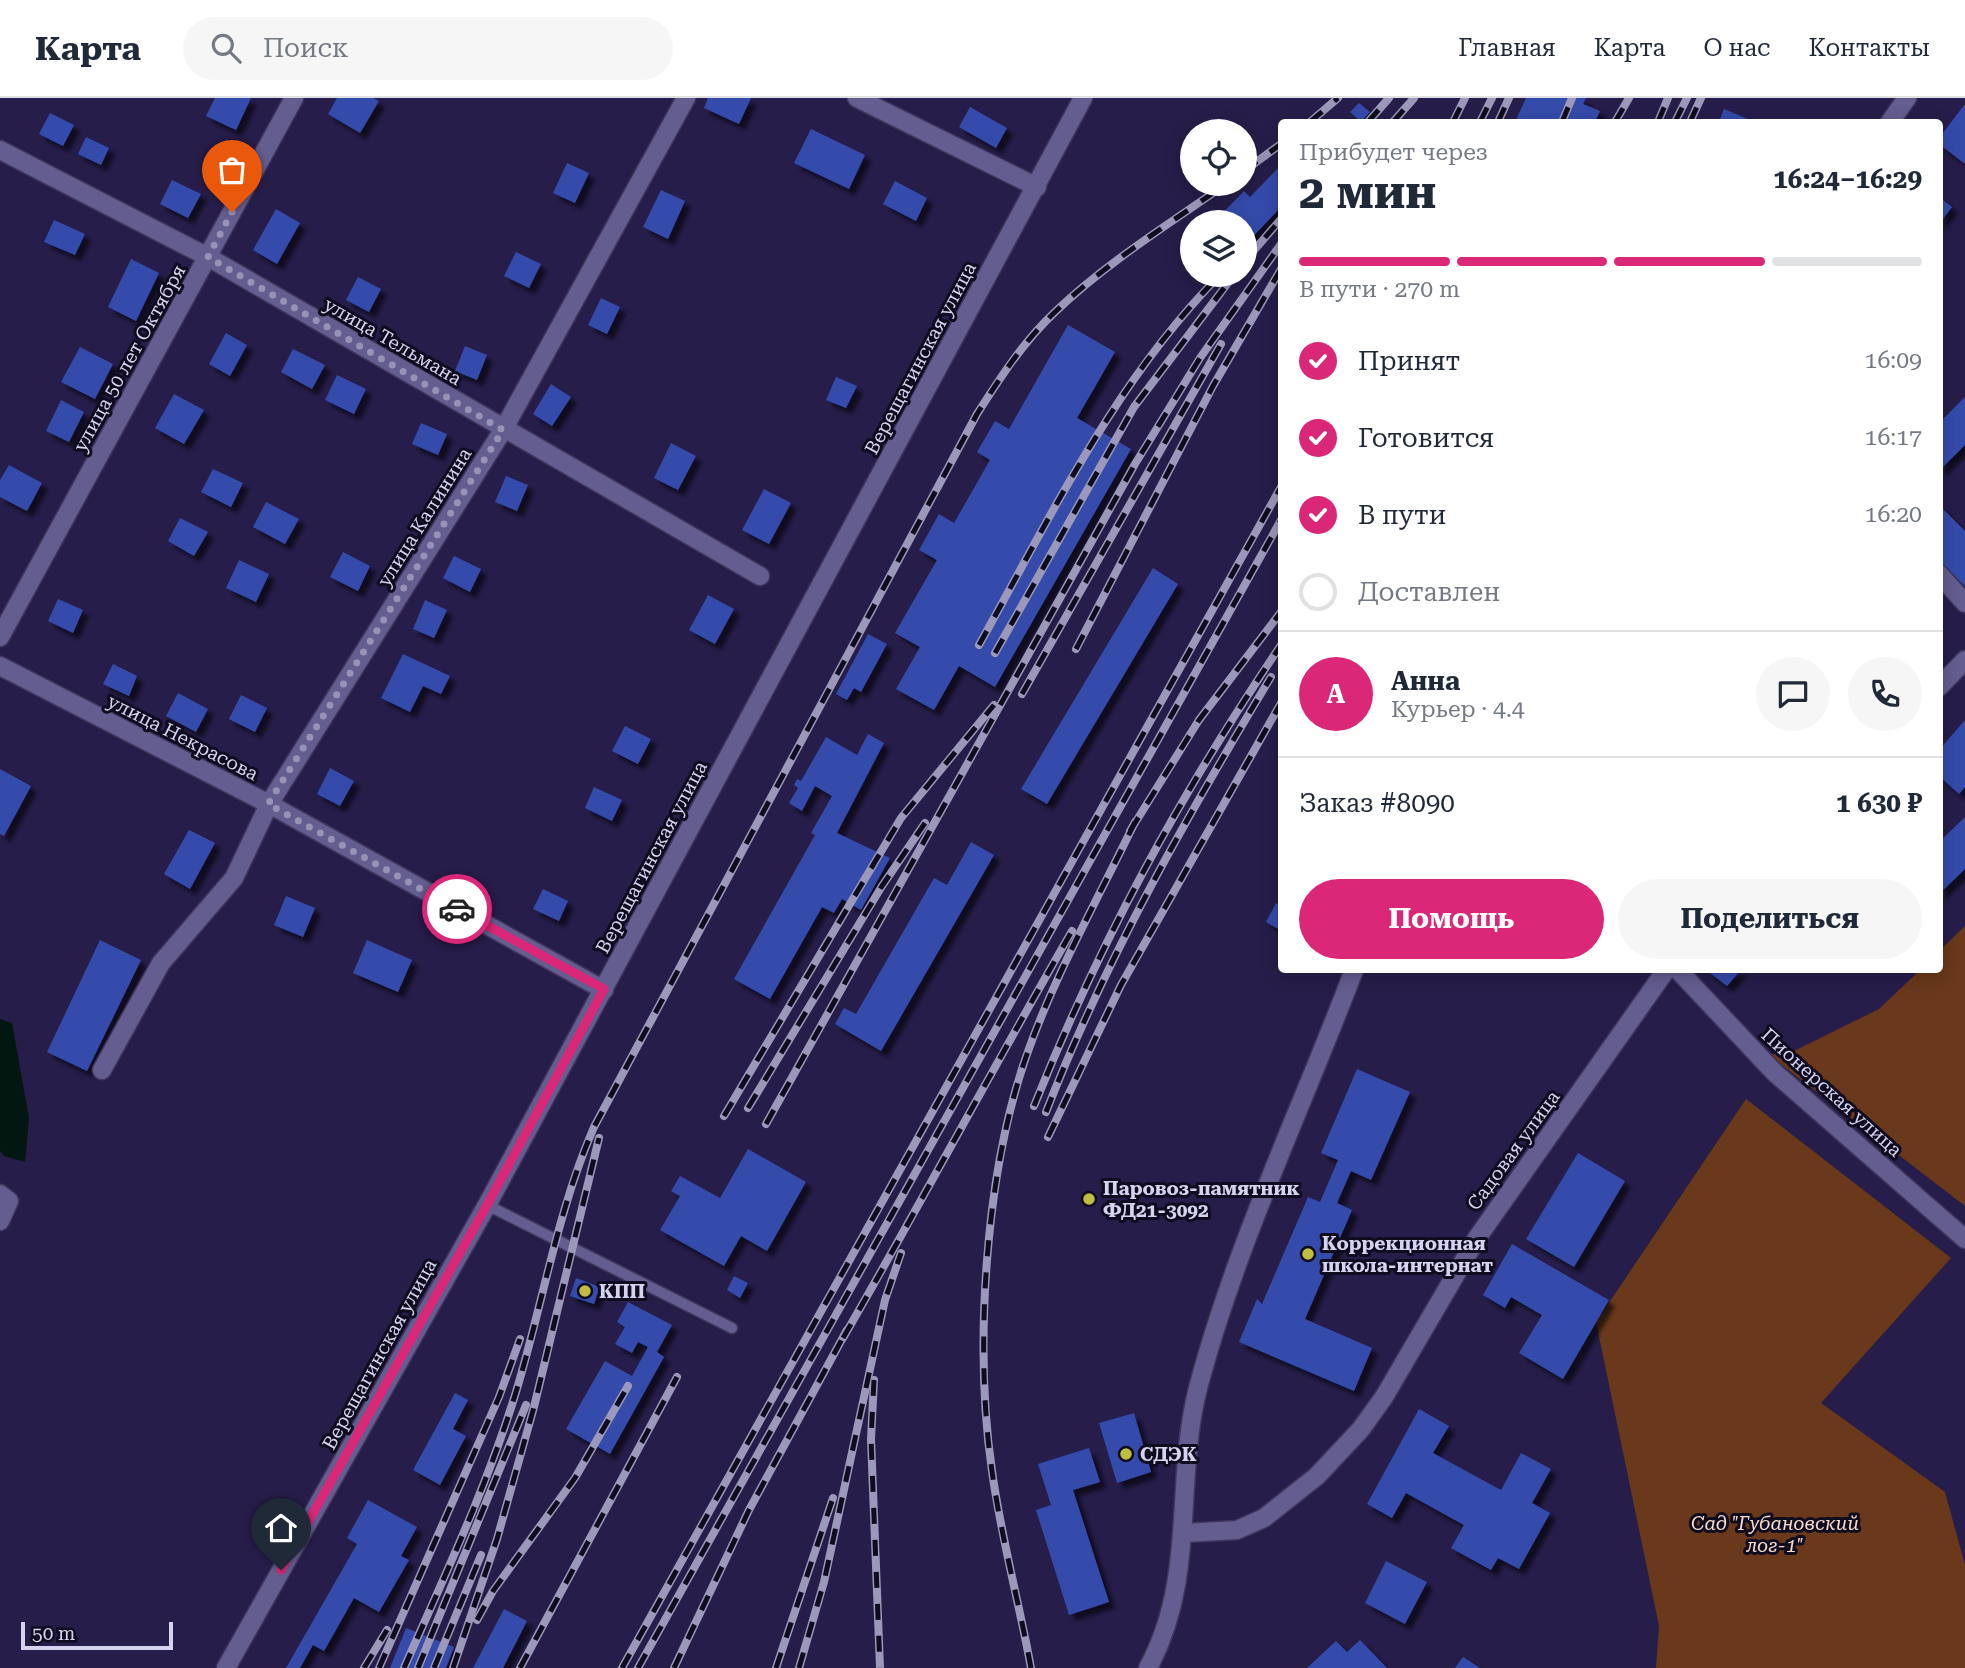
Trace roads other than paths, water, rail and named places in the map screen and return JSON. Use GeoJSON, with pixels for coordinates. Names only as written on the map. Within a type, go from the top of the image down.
{"type":"FeatureCollection","features":[{"type":"Feature","properties":{"kind":"street","name":"улица 50 лет Октября"},"geometry":{"type":"LineString","coordinates":[[0,637],[294,98]]}},
{"type":"Feature","properties":{"kind":"street","name":"улица Калинина"},"geometry":{"type":"LineString","coordinates":[[102,1070],[161,963],[234,878],[268,804],[503,430],[686,98]]}},
{"type":"Feature","properties":{"kind":"street"},"geometry":{"type":"LineString","coordinates":[[857,98],[1037,187]]}},
{"type":"Feature","properties":{"kind":"street","name":"Верещагинская улица"},"geometry":{"type":"LineString","coordinates":[[226,1668],[487,1205],[1083,98]]}},
{"type":"Feature","properties":{"kind":"street"},"geometry":{"type":"LineString","coordinates":[[1892,119],[1907,98]]}},
{"type":"Feature","properties":{"kind":"street","name":"улица Тельмана"},"geometry":{"type":"LineString","coordinates":[[0,150],[208,257],[503,430],[760,576]]}},
{"type":"Feature","properties":{"kind":"street"},"geometry":{"type":"LineString","coordinates":[[1943,578],[1965,603]]}},
{"type":"Feature","properties":{"kind":"street"},"geometry":{"type":"LineString","coordinates":[[1943,683],[1965,660]]}},
{"type":"Feature","properties":{"kind":"street","name":"улица Некрасова"},"geometry":{"type":"LineString","coordinates":[[0,666],[268,804],[604,989]]}},
{"type":"Feature","properties":{"kind":"street"},"geometry":{"type":"LineString","coordinates":[[1148,1668],[1171,1614],[1185,1533],[1191,1419],[1202,1376],[1252,1225],[1353,973]]}},
{"type":"Feature","properties":{"kind":"street","name":"Садовая улица"},"geometry":{"type":"LineString","coordinates":[[1185,1533],[1237,1530],[1264,1518],[1317,1476],[1361,1429],[1384,1397],[1477,1238],[1664,973]]}},
{"type":"Feature","properties":{"kind":"street","name":"Пионерская улица"},"geometry":{"type":"LineString","coordinates":[[1681,973],[1775,1073],[1965,1239]]}},
{"type":"Feature","properties":{"kind":"street"},"geometry":{"type":"LineString","coordinates":[[0,1221],[5,1197]]}},
{"type":"Feature","properties":{"kind":"lane"},"geometry":{"type":"LineString","coordinates":[[487,1205],[732,1328]]}},
{"type":"Feature","properties":{"kind":"railway"},"geometry":{"type":"LineString","coordinates":[[1314,119],[1338,98]]}},
{"type":"Feature","properties":{"kind":"railway"},"geometry":{"type":"LineString","coordinates":[[1371,119],[1389,98]]}},
{"type":"Feature","properties":{"kind":"railway"},"geometry":{"type":"LineString","coordinates":[[1396,119],[1414,98]]}},
{"type":"Feature","properties":{"kind":"railway"},"geometry":{"type":"LineString","coordinates":[[1454,119],[1465,98]]}},
{"type":"Feature","properties":{"kind":"railway"},"geometry":{"type":"LineString","coordinates":[[1482,119],[1492,98]]}},
{"type":"Feature","properties":{"kind":"railway"},"geometry":{"type":"LineString","coordinates":[[1499,119],[1509,98]]}},
{"type":"Feature","properties":{"kind":"railway"},"geometry":{"type":"LineString","coordinates":[[1563,119],[1572,98]]}},
{"type":"Feature","properties":{"kind":"railway"},"geometry":{"type":"LineString","coordinates":[[1617,119],[1629,98]]}},
{"type":"Feature","properties":{"kind":"railway"},"geometry":{"type":"LineString","coordinates":[[1659,119],[1668,98]]}},
{"type":"Feature","properties":{"kind":"railway"},"geometry":{"type":"LineString","coordinates":[[1676,119],[1687,98]]}},
{"type":"Feature","properties":{"kind":"railway"},"geometry":{"type":"LineString","coordinates":[[1691,119],[1701,98]]}},
{"type":"Feature","properties":{"kind":"railway"},"geometry":{"type":"LineString","coordinates":[[1257,162],[1278,146]]}},
{"type":"Feature","properties":{"kind":"railway"},"geometry":{"type":"LineString","coordinates":[[404,1668],[464,1532],[505,1427],[526,1359],[570,1192],[594,1127],[977,414],[1022,348],[1055,312],[1116,261],[1208,196]]}},
{"type":"Feature","properties":{"kind":"railway"},"geometry":{"type":"LineString","coordinates":[[1257,247],[1278,222]]}},
{"type":"Feature","properties":{"kind":"railway"},"geometry":{"type":"LineString","coordinates":[[766,1124],[1135,464],[1200,358],[1278,248]]}},
{"type":"Feature","properties":{"kind":"railway"},"geometry":{"type":"LineString","coordinates":[[1076,649],[1213,386],[1278,274]]}},
{"type":"Feature","properties":{"kind":"railway"},"geometry":{"type":"LineString","coordinates":[[979,645],[1087,451],[1148,359],[1209,287]]}},
{"type":"Feature","properties":{"kind":"railway"},"geometry":{"type":"LineString","coordinates":[[995,653],[1134,407],[1225,287]]}},
{"type":"Feature","properties":{"kind":"railway"},"geometry":{"type":"LineString","coordinates":[[1022,694],[1221,344]]}},
{"type":"Feature","properties":{"kind":"railway"},"geometry":{"type":"LineString","coordinates":[[622,1668],[1278,492]]}},
{"type":"Feature","properties":{"kind":"railway"},"geometry":{"type":"LineString","coordinates":[[638,1668],[1278,525]]}},
{"type":"Feature","properties":{"kind":"railway"},"geometry":{"type":"LineString","coordinates":[[1130,831],[1199,720],[1278,616]]}},
{"type":"Feature","properties":{"kind":"railway"},"geometry":{"type":"LineString","coordinates":[[1034,1106],[1087,984],[1145,868],[1244,700],[1278,649]]}},
{"type":"Feature","properties":{"kind":"railway"},"geometry":{"type":"LineString","coordinates":[[1046,1112],[1069,1055],[1121,944],[1178,836],[1271,677]]}},
{"type":"Feature","properties":{"kind":"railway"},"geometry":{"type":"LineString","coordinates":[[724,1116],[901,818],[994,705]]}},
{"type":"Feature","properties":{"kind":"railway"},"geometry":{"type":"LineString","coordinates":[[1048,1137],[1121,985],[1278,708]]}},
{"type":"Feature","properties":{"kind":"railway"},"geometry":{"type":"LineString","coordinates":[[1031,1668],[1000,1520],[987,1423],[984,1317],[992,1207],[1012,1103],[1037,1027],[1063,967],[1135,822]]}},
{"type":"Feature","properties":{"kind":"railway"},"geometry":{"type":"LineString","coordinates":[[748,1108],[882,886],[925,823]]}},
{"type":"Feature","properties":{"kind":"railway"},"geometry":{"type":"LineString","coordinates":[[843,1338],[1072,931]]}},
{"type":"Feature","properties":{"kind":"railway"},"geometry":{"type":"LineString","coordinates":[[453,1668],[497,1539],[534,1407],[599,1138]]}},
{"type":"Feature","properties":{"kind":"railway"},"geometry":{"type":"LineString","coordinates":[[799,1668],[824,1582],[885,1300],[901,1253]]}},
{"type":"Feature","properties":{"kind":"railway"},"geometry":{"type":"LineString","coordinates":[[674,1668],[749,1510],[847,1330]]}},
{"type":"Feature","properties":{"kind":"railway"},"geometry":{"type":"LineString","coordinates":[[379,1668],[499,1397],[520,1339]]}},
{"type":"Feature","properties":{"kind":"railway"},"geometry":{"type":"LineString","coordinates":[[520,1668],[677,1377]]}},
{"type":"Feature","properties":{"kind":"railway"},"geometry":{"type":"LineString","coordinates":[[874,1380],[871,1439],[880,1668]]}},
{"type":"Feature","properties":{"kind":"railway"},"geometry":{"type":"LineString","coordinates":[[477,1620],[493,1591],[575,1478],[628,1386]]}},
{"type":"Feature","properties":{"kind":"railway"},"geometry":{"type":"LineString","coordinates":[[418,1668],[526,1405]]}},
{"type":"Feature","properties":{"kind":"railway"},"geometry":{"type":"LineString","coordinates":[[776,1668],[833,1498]]}},
{"type":"Feature","properties":{"kind":"railway"},"geometry":{"type":"LineString","coordinates":[[434,1668],[481,1555]]}},
{"type":"Feature","properties":{"kind":"railway"},"geometry":{"type":"LineString","coordinates":[[364,1668],[387,1630]]}},
{"type":"Feature","properties":{"kind":"place","name":"Паровоз-памятник ФД21-3092"},"geometry":{"type":"Point","coordinates":[1089,1199]}},
{"type":"Feature","properties":{"kind":"place","name":"Коррекционная школа-интернат"},"geometry":{"type":"Point","coordinates":[1308,1254]}},
{"type":"Feature","properties":{"kind":"place","name":"КПП"},"geometry":{"type":"Point","coordinates":[585,1291]}},
{"type":"Feature","properties":{"kind":"place","name":"СДЭК"},"geometry":{"type":"Point","coordinates":[1126,1454]}},
{"type":"Feature","properties":{"kind":"park label","name":"Сад \"Губановский лог-1\""},"geometry":{"type":"Point","coordinates":[1775,1534]}}]}
